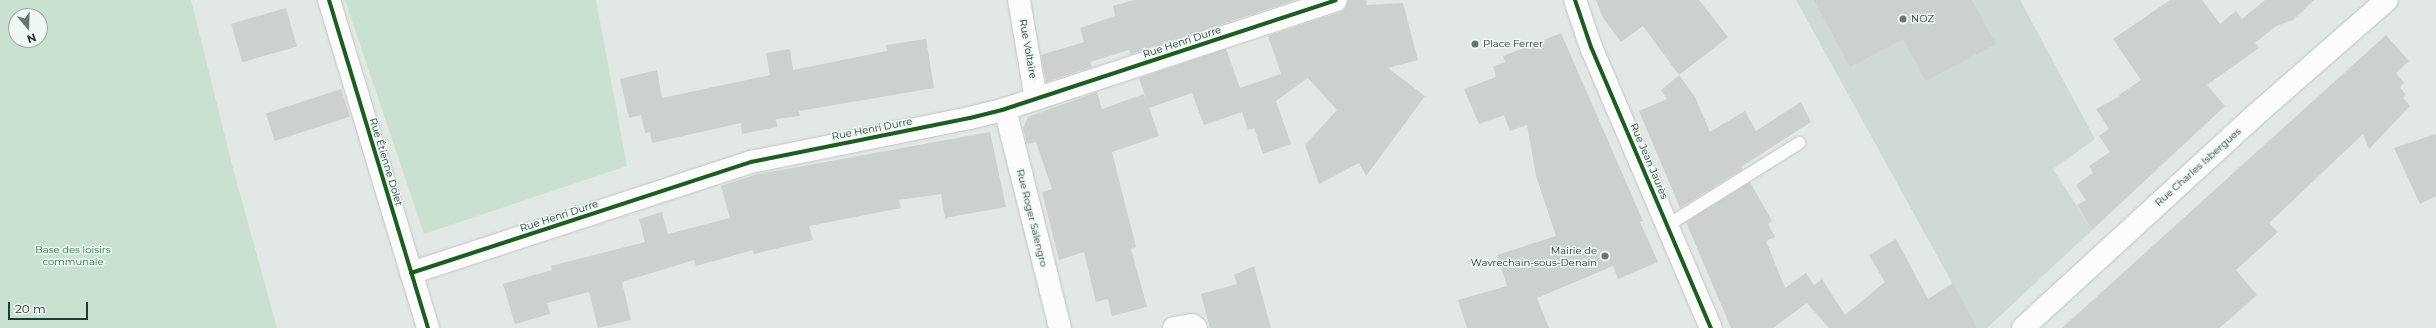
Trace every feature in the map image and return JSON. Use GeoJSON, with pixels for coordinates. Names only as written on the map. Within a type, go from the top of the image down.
{"type":"FeatureCollection","features":[{"type":"Feature","properties":{"kind":"street","name":"Rue Étienne Dolet"},"geometry":{"type":"LineString","coordinates":[[329,0],[428,328]]}},
{"type":"Feature","properties":{"kind":"street","name":"Rue Voltaire"},"geometry":{"type":"LineString","coordinates":[[1019,0],[1036,99]]}},
{"type":"Feature","properties":{"kind":"street","name":"Rue Henri Durre"},"geometry":{"type":"LineString","coordinates":[[411,273],[751,162],[970,118],[1005,109],[1336,0]]}},
{"type":"Feature","properties":{"kind":"street","name":"Rue Jean Jaurès"},"geometry":{"type":"LineString","coordinates":[[1575,0],[1589,41],[1711,328]]}},
{"type":"Feature","properties":{"kind":"street","name":"Rue Charles Isbergues"},"geometry":{"type":"LineString","coordinates":[[2022,328],[2252,118],[2382,4]]}},
{"type":"Feature","properties":{"kind":"street","name":"Rue Roger Salengro"},"geometry":{"type":"LineString","coordinates":[[1005,109],[1060,328]]}},
{"type":"Feature","properties":{"kind":"street"},"geometry":{"type":"LineString","coordinates":[[1174,328],[1192,326],[1196,328]]}},
{"type":"Feature","properties":{"kind":"lane"},"geometry":{"type":"LineString","coordinates":[[1668,224],[1799,143]]}},
{"type":"Feature","properties":{"kind":"shaded area"},"geometry":{"type":"Polygon","coordinates":[[[1796,0],[2020,0],[2095,139],[2053,169],[2092,230],[1987,328],[1977,328],[1796,0]]]}},
{"type":"Feature","properties":{"kind":"green space","name":"Base des loisirs communale"},"geometry":{"type":"Polygon","coordinates":[[[0,0],[191,0],[232,165],[277,328],[0,328],[0,0]]]}},
{"type":"Feature","properties":{"kind":"green space"},"geometry":{"type":"Polygon","coordinates":[[[345,0],[596,0],[627,166],[424,234],[345,0]]]}},
{"type":"Feature","properties":{"kind":"building"},"geometry":{"type":"Polygon","coordinates":[[[1134,0],[1296,0],[1131,54],[1129,50],[1090,62],[1092,67],[1046,82],[1041,55],[1084,42],[1080,28],[1115,16],[1113,6],[1134,0]]]}},
{"type":"Feature","properties":{"kind":"building"},"geometry":{"type":"Polygon","coordinates":[[[1348,0],[1366,0],[1367,5],[1403,3],[1418,60],[1388,68],[1425,96],[1366,176],[1359,163],[1319,184],[1305,145],[1337,110],[1308,78],[1276,101],[1291,144],[1263,154],[1254,128],[1248,130],[1242,112],[1204,125],[1192,93],[1149,108],[1139,78],[1226,49],[1240,88],[1281,74],[1268,36],[1340,12],[1346,8],[1348,0]]]}},
{"type":"Feature","properties":{"kind":"building"},"geometry":{"type":"Polygon","coordinates":[[[1596,0],[1699,0],[1728,37],[1679,75],[1643,26],[1621,42],[1603,18],[1596,0]]]}},
{"type":"Feature","properties":{"kind":"building","name":"NOZ"},"geometry":{"type":"Polygon","coordinates":[[[1814,0],[1972,0],[1996,44],[1926,81],[1903,39],[1850,67],[1814,0]]]}},
{"type":"Feature","properties":{"kind":"building"},"geometry":{"type":"Polygon","coordinates":[[[2170,0],[2202,0],[2220,24],[2236,11],[2242,19],[2265,0],[2314,0],[2293,20],[2276,26],[2255,43],[2259,48],[2207,85],[2225,106],[2092,230],[2077,205],[2086,200],[2076,185],[2093,173],[2089,166],[2110,152],[2099,136],[2109,129],[2096,109],[2120,96],[2119,95],[2141,80],[2113,39],[2170,0]]]}},
{"type":"Feature","properties":{"kind":"building"},"geometry":{"type":"Polygon","coordinates":[[[286,8],[297,46],[242,62],[231,24],[286,8]]]}},
{"type":"Feature","properties":{"kind":"building"},"geometry":{"type":"Polygon","coordinates":[[[1561,33],[1643,221],[1640,222],[1658,262],[1618,279],[1613,266],[1537,298],[1549,328],[1467,328],[1458,300],[1507,286],[1497,255],[1556,236],[1536,176],[1527,125],[1510,131],[1504,115],[1479,124],[1464,89],[1496,77],[1493,67],[1505,62],[1503,56],[1561,33]]]}},
{"type":"Feature","properties":{"kind":"building"},"geometry":{"type":"Polygon","coordinates":[[[2386,35],[2409,61],[2396,73],[2404,83],[2400,87],[2406,95],[2403,98],[2410,106],[2369,149],[2363,134],[2269,223],[2278,232],[2236,270],[2257,295],[2219,328],[2062,328],[2386,35]]]}},
{"type":"Feature","properties":{"kind":"building"},"geometry":{"type":"Polygon","coordinates":[[[926,39],[934,88],[799,111],[800,116],[776,119],[777,127],[742,134],[741,123],[652,143],[650,132],[645,133],[641,115],[629,118],[620,79],[657,70],[662,98],[770,75],[766,53],[790,49],[793,70],[887,51],[886,45],[926,39]]]}},
{"type":"Feature","properties":{"kind":"building"},"geometry":{"type":"Polygon","coordinates":[[[1679,75],[1695,97],[1710,132],[1745,111],[1756,131],[1801,102],[1811,122],[1741,167],[1743,169],[1680,208],[1639,111],[1667,99],[1661,90],[1679,75]]]}},
{"type":"Feature","properties":{"kind":"building"},"geometry":{"type":"Polygon","coordinates":[[[341,89],[350,117],[275,141],[266,113],[341,89]]]}},
{"type":"Feature","properties":{"kind":"building"},"geometry":{"type":"Polygon","coordinates":[[[1097,92],[1102,109],[1144,94],[1159,136],[1112,152],[1136,247],[1131,249],[1147,307],[1112,316],[1108,299],[1096,302],[1084,252],[1059,260],[1042,192],[1052,189],[1036,142],[1027,144],[1023,128],[1028,117],[1097,92]]]}},
{"type":"Feature","properties":{"kind":"building"},"geometry":{"type":"Polygon","coordinates":[[[990,132],[1006,207],[945,218],[941,194],[899,200],[901,208],[809,226],[813,240],[754,254],[753,250],[696,266],[694,260],[622,282],[631,320],[598,328],[589,292],[547,303],[550,314],[515,324],[503,284],[552,270],[551,266],[645,242],[639,219],[662,212],[668,234],[730,218],[721,186],[754,175],[990,132]]]}},
{"type":"Feature","properties":{"kind":"building"},"geometry":{"type":"Polygon","coordinates":[[[2436,134],[2436,196],[2420,204],[2394,148],[2436,134]]]}},
{"type":"Feature","properties":{"kind":"building"},"geometry":{"type":"Polygon","coordinates":[[[1750,182],[1772,221],[1768,224],[1775,237],[1766,241],[1785,288],[1806,273],[1814,285],[1822,279],[1845,315],[1885,282],[1869,255],[1896,239],[1928,299],[1953,283],[1977,328],[1829,328],[1807,303],[1773,328],[1731,328],[1686,222],[1750,182]]]}},
{"type":"Feature","properties":{"kind":"building"},"geometry":{"type":"Polygon","coordinates":[[[1254,266],[1271,328],[1210,328],[1201,294],[1237,284],[1234,275],[1254,266]]]}},
{"type":"Feature","properties":{"kind":"cycle path"},"geometry":{"type":"LineString","coordinates":[[329,0],[428,328]]}},
{"type":"Feature","properties":{"kind":"cycle path"},"geometry":{"type":"LineString","coordinates":[[411,273],[751,162],[970,118],[1005,109],[1336,0]]}},
{"type":"Feature","properties":{"kind":"cycle path"},"geometry":{"type":"LineString","coordinates":[[1575,0],[1591,47],[1711,328]]}},
{"type":"Feature","properties":{"kind":"place","name":"NOZ"},"geometry":{"type":"Point","coordinates":[1903,19]}},
{"type":"Feature","properties":{"kind":"place","name":"Place Ferrer"},"geometry":{"type":"Point","coordinates":[1475,44]}},
{"type":"Feature","properties":{"kind":"place","name":"Mairie de Wavrechain-sous-Denain"},"geometry":{"type":"Point","coordinates":[1605,256]}}]}
